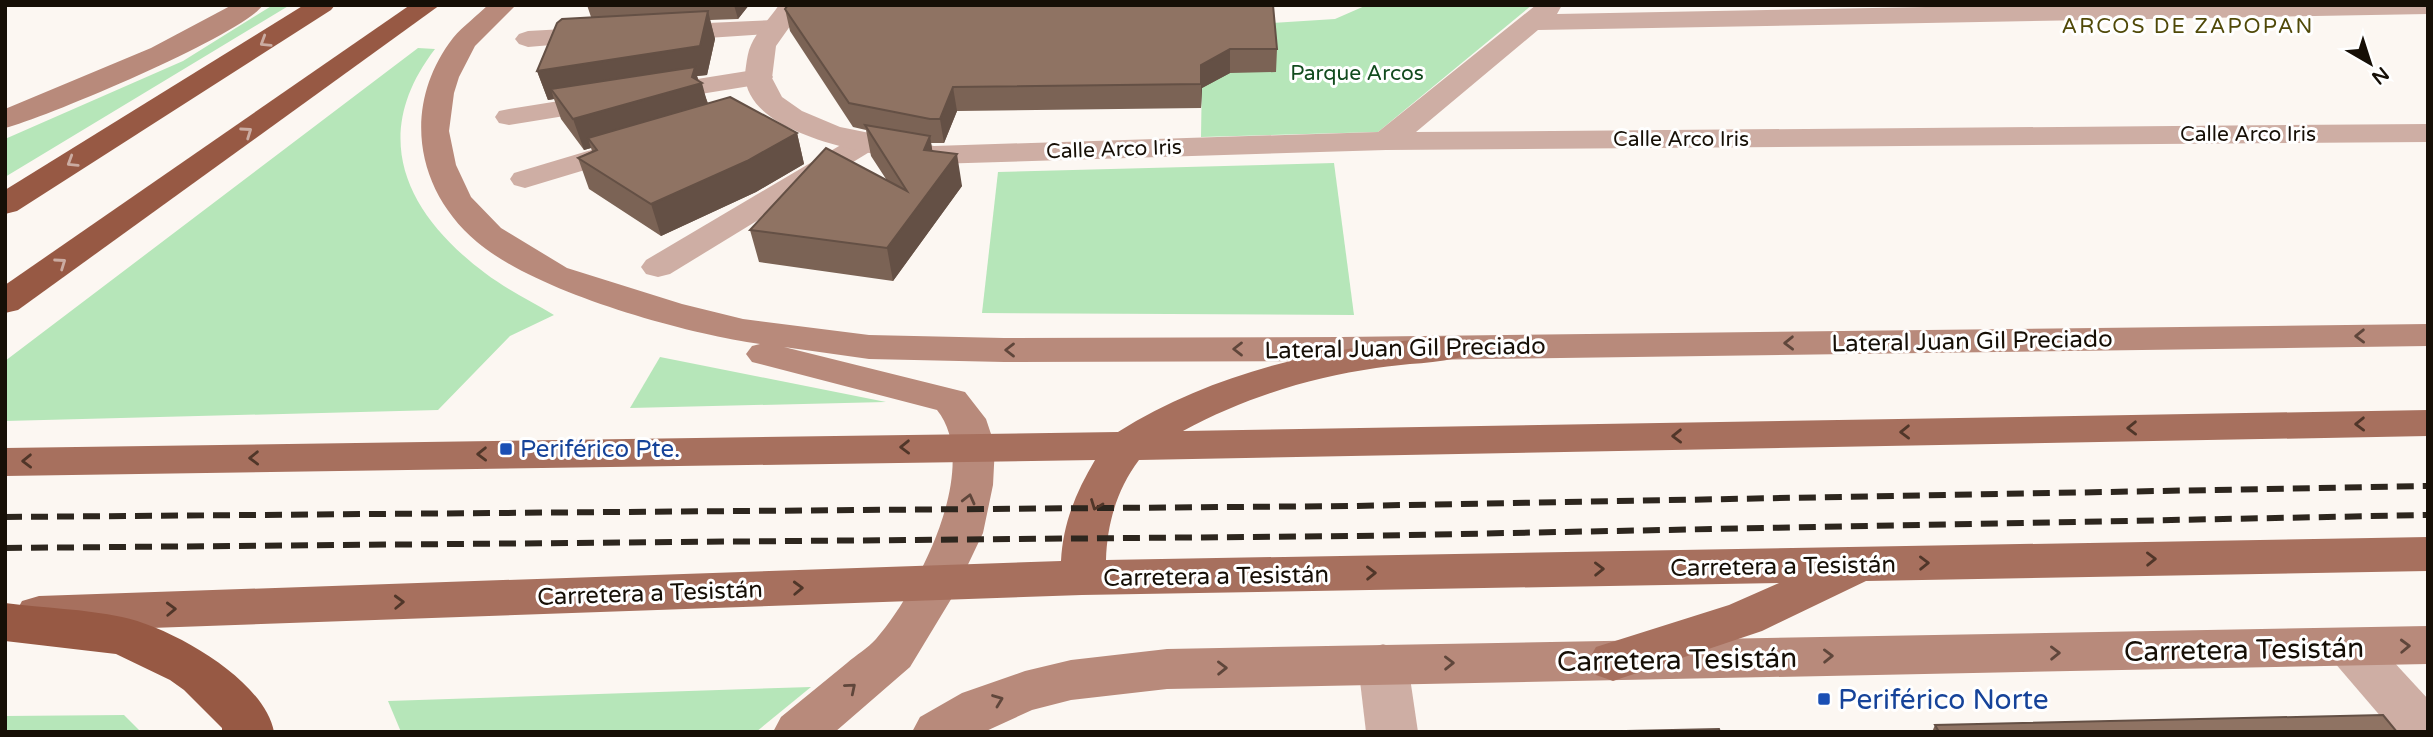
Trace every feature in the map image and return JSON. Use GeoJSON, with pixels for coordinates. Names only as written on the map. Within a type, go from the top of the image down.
{"type":"FeatureCollection","features":[{"type":"Feature","properties":{"kind":"highway"},"geometry":{"type":"LineString","coordinates":[[5,204],[323,5]]}},
{"type":"Feature","properties":{"kind":"highway"},"geometry":{"type":"LineString","coordinates":[[5,302],[427,5]]}},
{"type":"Feature","properties":{"kind":"highway"},"geometry":{"type":"LineString","coordinates":[[5,622],[123,636],[187,666],[201,676],[246,719],[248,732]]}},
{"type":"Feature","properties":{"kind":"main road"},"geometry":{"type":"LineString","coordinates":[[5,119],[119,75],[206,33],[250,5]]}},
{"type":"Feature","properties":{"kind":"main road","name":"Lateral Juan Gil Preciado"},"geometry":{"type":"LineString","coordinates":[[503,5],[464,41],[445,77],[434,131],[440,165],[457,201],[489,235],[555,275],[671,313],[743,330],[869,347],[1004,350],[1453,348],[2428,335]]}},
{"type":"Feature","properties":{"kind":"main road"},"geometry":{"type":"LineString","coordinates":[[671,313],[705,339],[951,401],[966,419],[974,446],[972,485],[961,533],[937,584],[893,653],[799,732]]}},
{"type":"Feature","properties":{"kind":"main road"},"geometry":{"type":"LineString","coordinates":[[1082,578],[1086,530],[1106,478],[1127,446],[1174,419],[1218,399],[1309,368],[1377,354],[1453,348]]}},
{"type":"Feature","properties":{"kind":"main road"},"geometry":{"type":"LineString","coordinates":[[5,462],[2428,423]]}},
{"type":"Feature","properties":{"kind":"main road","name":"Carretera a Tesistán"},"geometry":{"type":"LineString","coordinates":[[5,615],[1082,578],[2428,554]]}},
{"type":"Feature","properties":{"kind":"main road"},"geometry":{"type":"LineString","coordinates":[[1613,661],[1745,618],[1863,564]]}},
{"type":"Feature","properties":{"kind":"main road","name":"Carretera Tesistán"},"geometry":{"type":"LineString","coordinates":[[938,732],[961,716],[1014,694],[1063,680],[1114,672],[1383,664],[2428,645]]}},
{"type":"Feature","properties":{"kind":"street"},"geometry":{"type":"LineString","coordinates":[[1386,141],[1541,14],[2428,6]]}},
{"type":"Feature","properties":{"kind":"street"},"geometry":{"type":"LineString","coordinates":[[528,39],[631,34],[792,13]]}},
{"type":"Feature","properties":{"kind":"street"},"geometry":{"type":"LineString","coordinates":[[509,117],[760,77],[763,46],[792,13]]}},
{"type":"Feature","properties":{"kind":"street","name":"Calle Arco Iris"},"geometry":{"type":"LineString","coordinates":[[760,77],[760,109],[817,129],[866,142],[934,155],[1386,141],[2428,133]]}},
{"type":"Feature","properties":{"kind":"street"},"geometry":{"type":"LineString","coordinates":[[525,179],[656,140]]}},
{"type":"Feature","properties":{"kind":"street"},"geometry":{"type":"LineString","coordinates":[[657,267],[866,142]]}},
{"type":"Feature","properties":{"kind":"street"},"geometry":{"type":"LineString","coordinates":[[2351,648],[2426,732]]}},
{"type":"Feature","properties":{"kind":"street"},"geometry":{"type":"LineString","coordinates":[[1383,664],[1392,732]]}},
{"type":"Feature","properties":{"kind":"green space"},"geometry":{"type":"Polygon","coordinates":[[[273,5],[290,5],[5,177],[5,139],[183,61],[273,5]]]}},
{"type":"Feature","properties":{"kind":"green space","name":"Parque Arcos"},"geometry":{"type":"Polygon","coordinates":[[[1367,5],[1532,5],[1378,132],[1201,137],[1202,73],[1272,23],[1335,19],[1367,5]]]}},
{"type":"Feature","properties":{"kind":"green space"},"geometry":{"type":"Polygon","coordinates":[[[418,48],[435,49],[415,81],[403,112],[401,143],[405,172],[417,199],[434,225],[457,250],[493,279],[554,315],[510,336],[438,410],[5,421],[5,361],[418,48]]]}},
{"type":"Feature","properties":{"kind":"green space"},"geometry":{"type":"Polygon","coordinates":[[[1334,163],[1354,315],[982,313],[998,172],[1334,163]]]}},
{"type":"Feature","properties":{"kind":"green space"},"geometry":{"type":"Polygon","coordinates":[[[660,357],[886,402],[630,408],[660,357]]]}},
{"type":"Feature","properties":{"kind":"green space"},"geometry":{"type":"Polygon","coordinates":[[[811,687],[756,732],[401,732],[388,701],[811,687]]]}},
{"type":"Feature","properties":{"kind":"green space"},"geometry":{"type":"Polygon","coordinates":[[[124,715],[141,732],[5,732],[5,716],[124,715]]]}},
{"type":"Feature","properties":{"kind":"building"},"geometry":{"type":"Polygon","coordinates":[[[788,5],[1273,5],[1277,49],[1230,49],[1201,65],[1201,84],[953,87],[940,119],[930,119],[849,103],[785,9],[788,5]]]}},
{"type":"Feature","properties":{"kind":"building"},"geometry":{"type":"Polygon","coordinates":[[[708,11],[700,46],[537,71],[557,23],[562,19],[708,11]]]}},
{"type":"Feature","properties":{"kind":"building"},"geometry":{"type":"Polygon","coordinates":[[[695,67],[692,77],[702,83],[573,119],[551,89],[695,67]]]}},
{"type":"Feature","properties":{"kind":"building"},"geometry":{"type":"Polygon","coordinates":[[[730,97],[797,133],[747,161],[651,204],[578,158],[597,150],[588,138],[730,97]]]}},
{"type":"Feature","properties":{"kind":"building"},"geometry":{"type":"Polygon","coordinates":[[[865,125],[930,136],[924,150],[957,154],[887,248],[750,230],[826,148],[907,191],[865,125]]]}},
{"type":"Feature","properties":{"kind":"building"},"geometry":{"type":"Polygon","coordinates":[[[2383,715],[2397,732],[1939,732],[1935,725],[2383,715]]]}},
{"type":"Feature","properties":{"kind":"building"},"geometry":{"type":"Polygon","coordinates":[[[1719,729],[1720,732],[1578,732],[1719,729]]]}},
{"type":"Feature","properties":{"kind":"railway"},"geometry":{"type":"LineString","coordinates":[[5,517],[1352,506],[2428,486]]}},
{"type":"Feature","properties":{"kind":"railway"},"geometry":{"type":"LineString","coordinates":[[5,548],[1357,536],[2428,515]]}},
{"type":"Feature","properties":{"kind":"place","name":"Periférico Pte."},"geometry":{"type":"Point","coordinates":[506,449]}},
{"type":"Feature","properties":{"kind":"place","name":"Periférico Norte"},"geometry":{"type":"Point","coordinates":[1824,699]}},
{"type":"Feature","properties":{"kind":"district","name":"ARCOS DE ZAPOPAN"},"geometry":{"type":"Point","coordinates":[2188,26]}}]}
